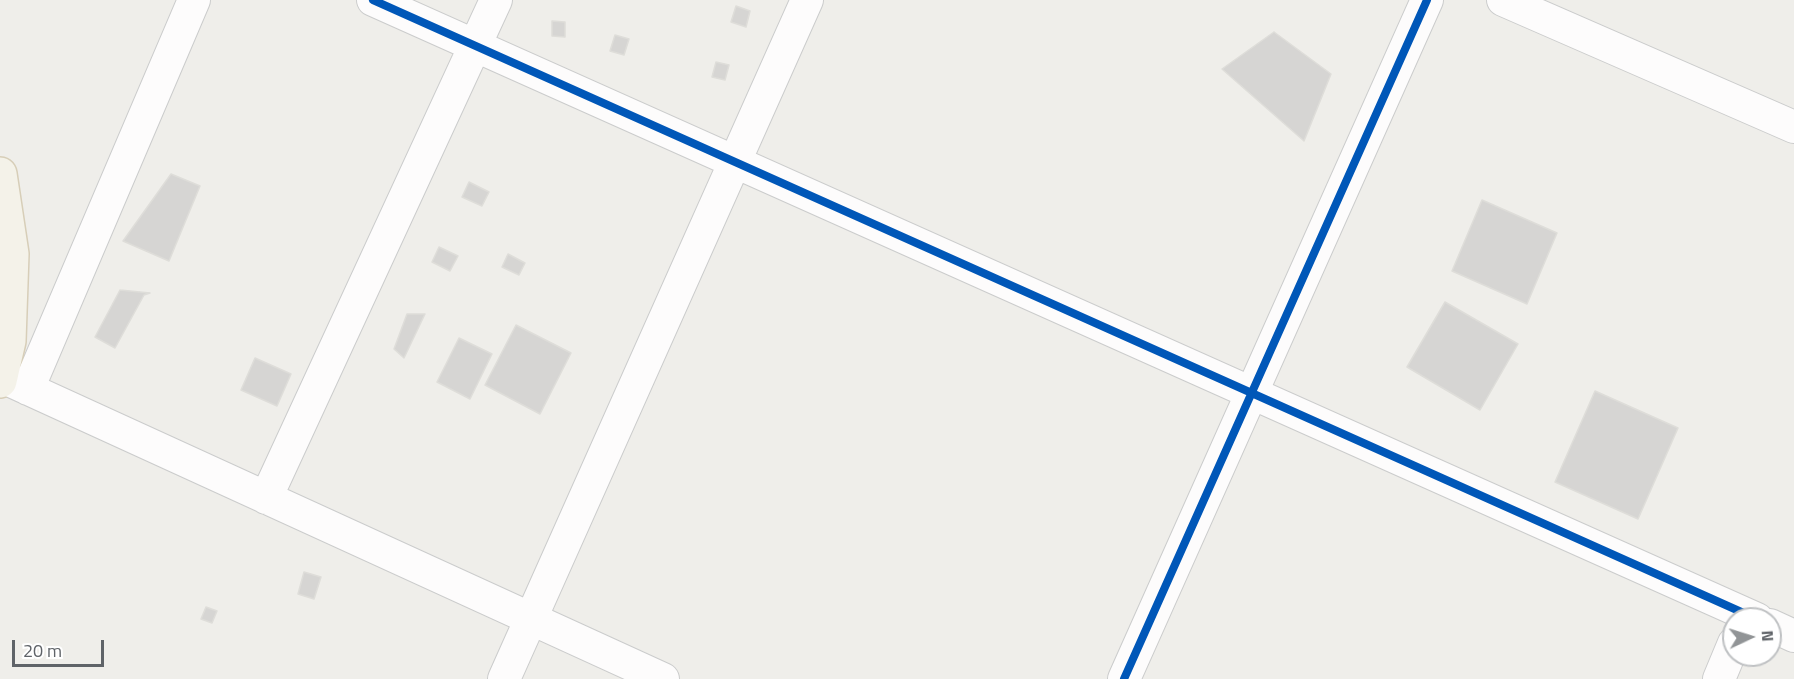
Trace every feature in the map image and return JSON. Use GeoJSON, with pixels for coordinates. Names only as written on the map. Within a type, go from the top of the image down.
{"type":"FeatureCollection","features":[{"type":"Feature","properties":{"kind":"main road"},"geometry":{"type":"LineString","coordinates":[[0,174],[12,254],[7,381]]}},
{"type":"Feature","properties":{"kind":"street"},"geometry":{"type":"LineString","coordinates":[[194,0],[7,381],[663,679]]}},
{"type":"Feature","properties":{"kind":"street"},"geometry":{"type":"LineString","coordinates":[[373,0],[1727,607]]}},
{"type":"Feature","properties":{"kind":"street"},"geometry":{"type":"LineString","coordinates":[[266,498],[496,0]]}},
{"type":"Feature","properties":{"kind":"street"},"geometry":{"type":"LineString","coordinates":[[504,679],[807,0]]}},
{"type":"Feature","properties":{"kind":"street"},"geometry":{"type":"LineString","coordinates":[[1124,679],[1426,0]]}},
{"type":"Feature","properties":{"kind":"street"},"geometry":{"type":"LineString","coordinates":[[1503,0],[1794,127]]}},
{"type":"Feature","properties":{"kind":"building"},"geometry":{"type":"Polygon","coordinates":[[[736,6],[750,11],[746,27],[731,22],[736,6]]]}},
{"type":"Feature","properties":{"kind":"building"},"geometry":{"type":"Polygon","coordinates":[[[552,21],[565,22],[565,37],[552,36],[552,21]]]}},
{"type":"Feature","properties":{"kind":"building"},"geometry":{"type":"Polygon","coordinates":[[[1274,32],[1331,74],[1304,141],[1222,69],[1274,32]]]}},
{"type":"Feature","properties":{"kind":"building"},"geometry":{"type":"Polygon","coordinates":[[[615,35],[629,39],[624,55],[610,51],[615,35]]]}},
{"type":"Feature","properties":{"kind":"building"},"geometry":{"type":"Polygon","coordinates":[[[716,62],[729,65],[725,80],[712,77],[716,62]]]}},
{"type":"Feature","properties":{"kind":"building"},"geometry":{"type":"Polygon","coordinates":[[[171,174],[200,186],[169,261],[123,241],[171,174]]]}},
{"type":"Feature","properties":{"kind":"building"},"geometry":{"type":"Polygon","coordinates":[[[469,182],[489,192],[482,206],[462,197],[469,182]]]}},
{"type":"Feature","properties":{"kind":"building"},"geometry":{"type":"Polygon","coordinates":[[[1482,200],[1557,233],[1527,304],[1452,271],[1482,200]]]}},
{"type":"Feature","properties":{"kind":"building"},"geometry":{"type":"Polygon","coordinates":[[[439,247],[458,256],[450,271],[432,262],[439,247]]]}},
{"type":"Feature","properties":{"kind":"building"},"geometry":{"type":"Polygon","coordinates":[[[508,254],[525,263],[519,275],[502,267],[508,254]]]}},
{"type":"Feature","properties":{"kind":"building"},"geometry":{"type":"Polygon","coordinates":[[[120,290],[150,293],[144,295],[115,348],[95,337],[120,290]]]}},
{"type":"Feature","properties":{"kind":"building"},"geometry":{"type":"Polygon","coordinates":[[[1445,302],[1518,344],[1480,410],[1407,367],[1445,302]]]}},
{"type":"Feature","properties":{"kind":"building"},"geometry":{"type":"Polygon","coordinates":[[[407,314],[425,314],[404,358],[394,349],[407,314]]]}},
{"type":"Feature","properties":{"kind":"building"},"geometry":{"type":"Polygon","coordinates":[[[516,325],[571,353],[540,414],[485,385],[516,325]]]}},
{"type":"Feature","properties":{"kind":"building"},"geometry":{"type":"Polygon","coordinates":[[[459,338],[492,354],[470,399],[437,382],[459,338]]]}},
{"type":"Feature","properties":{"kind":"building"},"geometry":{"type":"Polygon","coordinates":[[[255,358],[291,374],[277,406],[241,390],[255,358]]]}},
{"type":"Feature","properties":{"kind":"building"},"geometry":{"type":"Polygon","coordinates":[[[1595,391],[1678,428],[1638,519],[1555,482],[1595,391]]]}},
{"type":"Feature","properties":{"kind":"building"},"geometry":{"type":"Polygon","coordinates":[[[304,572],[321,577],[314,599],[298,594],[304,572]]]}},
{"type":"Feature","properties":{"kind":"building"},"geometry":{"type":"Polygon","coordinates":[[[206,607],[217,611],[212,623],[201,619],[206,607]]]}},
{"type":"Feature","properties":{"kind":"cycle path"},"geometry":{"type":"LineString","coordinates":[[373,0],[1730,607]]}},
{"type":"Feature","properties":{"kind":"cycle path"},"geometry":{"type":"LineString","coordinates":[[1124,679],[1427,0]]}}]}
